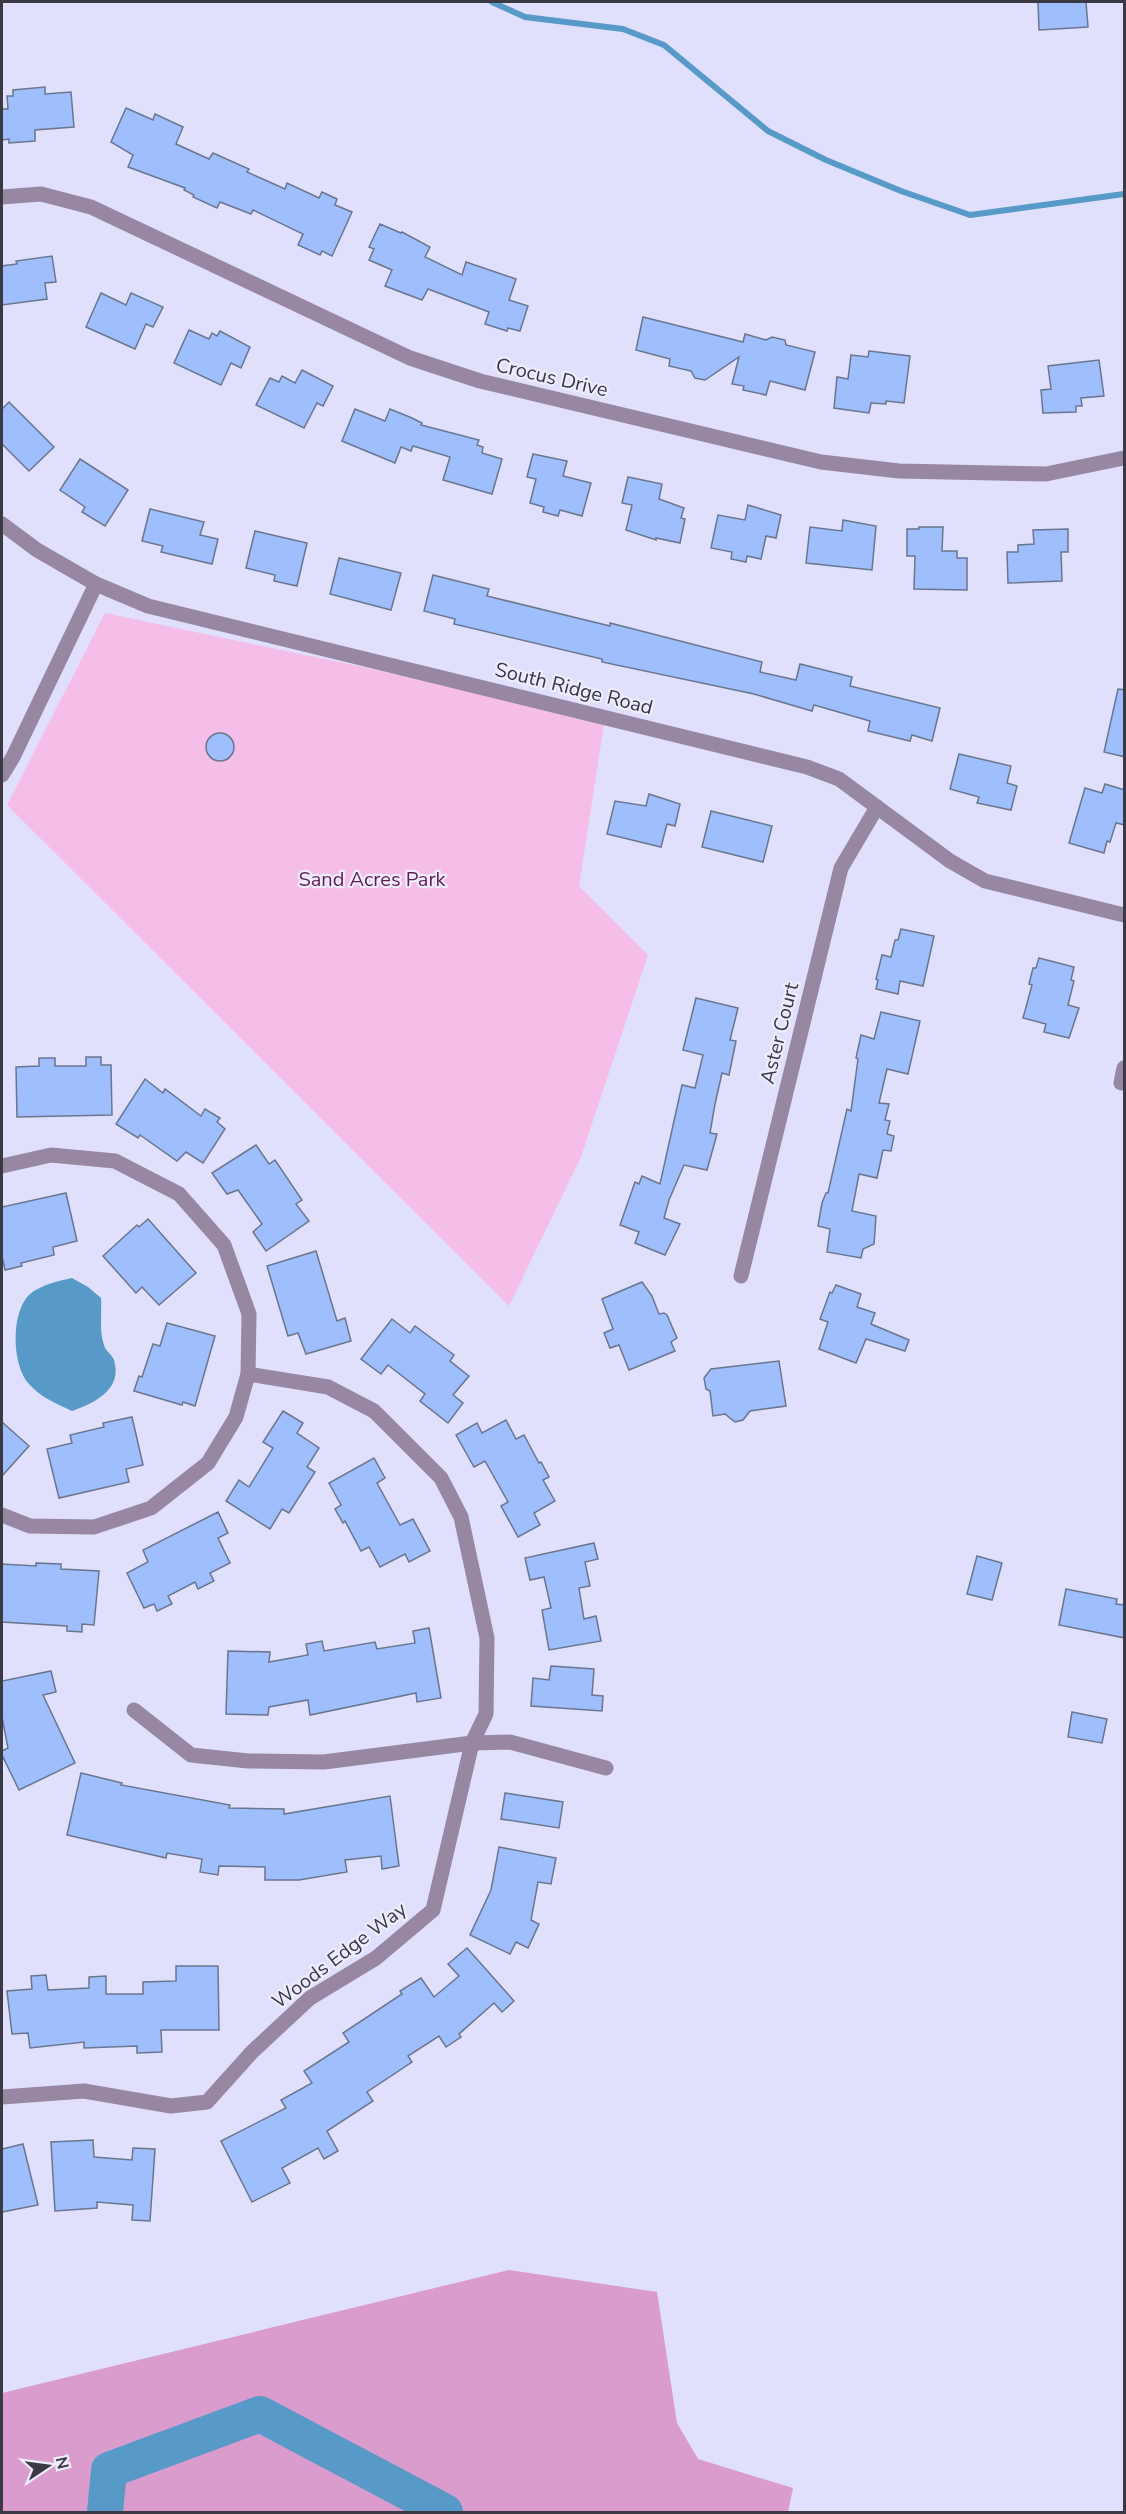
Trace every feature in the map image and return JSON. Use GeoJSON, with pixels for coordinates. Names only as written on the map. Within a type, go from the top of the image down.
{"type":"FeatureCollection","features":[{"type":"Feature","properties":{"kind":"street","name":"Crocus Drive"},"geometry":{"type":"LineString","coordinates":[[2,197],[41,194],[91,207],[410,357],[480,381],[810,459],[899,471],[1046,474],[1125,458]]}},
{"type":"Feature","properties":{"kind":"street","name":"South Ridge Road"},"geometry":{"type":"LineString","coordinates":[[2,524],[37,550],[96,584],[148,606],[807,767],[840,779],[950,861],[985,881],[1125,915]]}},
{"type":"Feature","properties":{"kind":"street"},"geometry":{"type":"LineString","coordinates":[[2,775],[14,756],[96,584]]}},
{"type":"Feature","properties":{"kind":"street","name":"Aster Court"},"geometry":{"type":"LineString","coordinates":[[741,1276],[841,868],[877,807]]}},
{"type":"Feature","properties":{"kind":"street"},"geometry":{"type":"LineString","coordinates":[[2,1166],[51,1155],[115,1161],[179,1194],[224,1245],[249,1314],[248,1374],[236,1417],[208,1462],[151,1508],[94,1527],[30,1526],[2,1515]]}},
{"type":"Feature","properties":{"kind":"street","name":"Woods Edge Way"},"geometry":{"type":"LineString","coordinates":[[2,2097],[84,2091],[171,2106],[207,2102],[252,2052],[310,1998],[376,1958],[433,1910],[472,1743],[486,1714],[487,1638],[461,1517],[441,1478],[374,1411],[328,1387],[248,1374]]}},
{"type":"Feature","properties":{"kind":"street"},"geometry":{"type":"LineString","coordinates":[[134,1710],[191,1755],[248,1761],[324,1762],[472,1743],[510,1742],[606,1768]]}},
{"type":"Feature","properties":{"kind":"green space","name":"Sand Acres Park"},"geometry":{"type":"Polygon","coordinates":[[[105,613],[605,718],[579,886],[648,955],[581,1157],[509,1306],[7,805],[105,613]]]}},
{"type":"Feature","properties":{"kind":"shaded area"},"geometry":{"type":"Polygon","coordinates":[[[509,2270],[657,2292],[677,2423],[698,2459],[793,2488],[788,2512],[2,2512],[2,2393],[509,2270]]]}},
{"type":"Feature","properties":{"kind":"water"},"geometry":{"type":"Polygon","coordinates":[[[72,1278],[101,1298],[102,1340],[114,1360],[116,1370],[114,1380],[105,1394],[72,1411],[33,1389],[23,1376],[17,1352],[16,1326],[19,1313],[30,1294],[44,1286],[72,1278]]]}},
{"type":"Feature","properties":{"kind":"building"},"geometry":{"type":"Polygon","coordinates":[[[1038,2],[1086,2],[1088,27],[1039,30],[1038,2]]]}},
{"type":"Feature","properties":{"kind":"building"},"geometry":{"type":"Polygon","coordinates":[[[45,87],[45,94],[71,92],[74,127],[35,130],[35,141],[9,143],[9,139],[2,140],[2,109],[8,109],[7,96],[13,96],[13,90],[45,87]]]}},
{"type":"Feature","properties":{"kind":"building"},"geometry":{"type":"Polygon","coordinates":[[[126,108],[153,120],[155,114],[183,127],[176,144],[209,159],[213,153],[285,189],[287,183],[319,198],[322,192],[337,199],[335,205],[352,212],[332,256],[322,251],[320,255],[298,245],[303,234],[253,210],[251,214],[220,202],[217,208],[193,197],[194,195],[184,190],[185,188],[128,167],[133,155],[111,142],[126,108]]]}},
{"type":"Feature","properties":{"kind":"building"},"geometry":{"type":"Polygon","coordinates":[[[380,224],[402,232],[430,247],[425,257],[462,275],[466,262],[516,279],[509,300],[528,306],[520,331],[508,328],[507,331],[485,324],[489,312],[428,289],[422,300],[385,286],[392,270],[369,260],[374,249],[369,247],[380,224]]]}},
{"type":"Feature","properties":{"kind":"building"},"geometry":{"type":"Polygon","coordinates":[[[52,256],[56,282],[45,283],[47,299],[2,305],[2,266],[17,264],[16,261],[52,256]]]}},
{"type":"Feature","properties":{"kind":"building"},"geometry":{"type":"Polygon","coordinates":[[[101,293],[126,305],[131,293],[163,307],[153,327],[146,324],[135,349],[86,327],[101,293]]]}},
{"type":"Feature","properties":{"kind":"building"},"geometry":{"type":"Polygon","coordinates":[[[643,317],[743,342],[745,334],[766,340],[772,337],[785,340],[786,345],[815,352],[805,390],[770,381],[766,395],[743,390],[744,386],[732,384],[739,357],[705,380],[695,378],[691,371],[669,366],[670,359],[636,350],[643,317]]]}},
{"type":"Feature","properties":{"kind":"building"},"geometry":{"type":"Polygon","coordinates":[[[189,330],[209,339],[212,333],[217,336],[220,331],[250,347],[241,368],[231,363],[221,385],[174,363],[189,330]]]}},
{"type":"Feature","properties":{"kind":"building"},"geometry":{"type":"Polygon","coordinates":[[[869,351],[910,356],[904,403],[886,401],[886,404],[871,403],[869,413],[834,408],[837,377],[848,379],[851,355],[868,357],[869,351]]]}},
{"type":"Feature","properties":{"kind":"building"},"geometry":{"type":"Polygon","coordinates":[[[1099,360],[1104,396],[1081,398],[1082,406],[1076,406],[1076,412],[1043,413],[1041,390],[1051,389],[1048,366],[1099,360]]]}},
{"type":"Feature","properties":{"kind":"building"},"geometry":{"type":"Polygon","coordinates":[[[302,370],[333,386],[323,406],[317,403],[304,428],[256,405],[270,378],[279,382],[282,376],[295,383],[302,370]]]}},
{"type":"Feature","properties":{"kind":"building"},"geometry":{"type":"Polygon","coordinates":[[[9,402],[54,447],[29,471],[2,444],[2,409],[9,402]]]}},
{"type":"Feature","properties":{"kind":"building"},"geometry":{"type":"Polygon","coordinates":[[[355,409],[385,421],[390,409],[422,423],[421,425],[479,440],[477,445],[483,447],[482,453],[502,459],[492,494],[443,480],[450,457],[413,446],[411,451],[401,447],[395,463],[342,441],[355,409]]]}},
{"type":"Feature","properties":{"kind":"building"},"geometry":{"type":"Polygon","coordinates":[[[533,454],[567,461],[563,476],[591,483],[582,516],[560,510],[558,516],[543,512],[544,507],[530,503],[536,479],[527,477],[533,454]]]}},
{"type":"Feature","properties":{"kind":"building"},"geometry":{"type":"Polygon","coordinates":[[[80,459],[128,490],[105,526],[82,512],[85,507],[60,490],[80,459]]]}},
{"type":"Feature","properties":{"kind":"building"},"geometry":{"type":"Polygon","coordinates":[[[628,477],[662,484],[659,499],[684,508],[681,518],[685,519],[680,543],[656,538],[656,540],[626,530],[632,505],[622,503],[628,477]]]}},
{"type":"Feature","properties":{"kind":"building"},"geometry":{"type":"Polygon","coordinates":[[[748,505],[781,515],[776,538],[766,536],[761,559],[747,556],[746,562],[731,559],[732,552],[711,548],[718,515],[745,520],[748,505]]]}},
{"type":"Feature","properties":{"kind":"building"},"geometry":{"type":"Polygon","coordinates":[[[150,509],[204,522],[200,535],[218,539],[212,564],[161,552],[163,546],[142,541],[150,509]]]}},
{"type":"Feature","properties":{"kind":"building"},"geometry":{"type":"Polygon","coordinates":[[[843,520],[876,526],[872,570],[806,563],[810,527],[842,531],[843,520]]]}},
{"type":"Feature","properties":{"kind":"building"},"geometry":{"type":"Polygon","coordinates":[[[919,527],[943,527],[942,551],[957,551],[957,558],[967,558],[967,590],[914,589],[915,556],[907,556],[907,529],[919,529],[919,527]]]}},
{"type":"Feature","properties":{"kind":"building"},"geometry":{"type":"Polygon","coordinates":[[[1068,529],[1068,552],[1061,552],[1062,581],[1008,583],[1007,552],[1018,552],[1018,545],[1034,544],[1033,530],[1068,529]]]}},
{"type":"Feature","properties":{"kind":"building"},"geometry":{"type":"Polygon","coordinates":[[[255,531],[307,543],[297,586],[274,581],[275,575],[246,568],[255,531]]]}},
{"type":"Feature","properties":{"kind":"building"},"geometry":{"type":"Polygon","coordinates":[[[339,558],[401,573],[391,610],[330,594],[339,558]]]}},
{"type":"Feature","properties":{"kind":"building"},"geometry":{"type":"Polygon","coordinates":[[[433,575],[489,589],[487,596],[610,626],[610,623],[762,662],[760,672],[796,680],[800,664],[852,677],[850,686],[940,708],[932,741],[912,735],[910,741],[868,731],[870,721],[814,705],[812,711],[754,694],[602,662],[602,659],[454,624],[455,619],[424,611],[433,575]]]}},
{"type":"Feature","properties":{"kind":"building"},"geometry":{"type":"Polygon","coordinates":[[[1118,689],[1125,690],[1125,757],[1104,752],[1118,689]]]}},
{"type":"Feature","properties":{"kind":"building"},"geometry":{"type":"Polygon","coordinates":[[[220,733],[230,737],[234,747],[230,757],[220,761],[210,757],[206,747],[210,737],[220,733]]]}},
{"type":"Feature","properties":{"kind":"building"},"geometry":{"type":"Polygon","coordinates":[[[959,754],[1011,766],[1007,783],[1017,786],[1011,810],[977,803],[979,797],[950,789],[959,754]]]}},
{"type":"Feature","properties":{"kind":"building"},"geometry":{"type":"Polygon","coordinates":[[[1105,784],[1125,790],[1125,825],[1116,823],[1104,853],[1069,843],[1085,788],[1102,793],[1105,784]]]}},
{"type":"Feature","properties":{"kind":"building"},"geometry":{"type":"Polygon","coordinates":[[[649,794],[680,804],[675,826],[667,824],[661,847],[607,834],[615,801],[646,806],[649,794]]]}},
{"type":"Feature","properties":{"kind":"building"},"geometry":{"type":"Polygon","coordinates":[[[711,811],[772,826],[763,862],[702,847],[711,811]]]}},
{"type":"Feature","properties":{"kind":"building"},"geometry":{"type":"Polygon","coordinates":[[[901,929],[934,936],[923,986],[900,981],[898,994],[876,989],[878,980],[876,979],[882,955],[891,957],[895,940],[898,940],[901,929]]]}},
{"type":"Feature","properties":{"kind":"building"},"geometry":{"type":"Polygon","coordinates":[[[1039,958],[1074,967],[1071,980],[1074,981],[1068,1005],[1079,1008],[1069,1038],[1044,1032],[1046,1024],[1023,1018],[1032,985],[1029,984],[1033,968],[1036,968],[1039,958]]]}},
{"type":"Feature","properties":{"kind":"building"},"geometry":{"type":"Polygon","coordinates":[[[696,998],[738,1008],[730,1040],[736,1041],[729,1075],[722,1073],[715,1104],[710,1133],[717,1134],[707,1170],[684,1165],[669,1200],[664,1218],[680,1224],[665,1255],[635,1243],[639,1232],[620,1225],[635,1182],[639,1184],[642,1176],[660,1184],[682,1085],[695,1088],[703,1055],[683,1050],[696,998]]]}},
{"type":"Feature","properties":{"kind":"building"},"geometry":{"type":"Polygon","coordinates":[[[881,1012],[920,1021],[908,1074],[887,1069],[879,1103],[889,1104],[885,1120],[890,1121],[887,1134],[894,1136],[891,1151],[883,1150],[877,1178],[859,1174],[852,1211],[876,1216],[874,1244],[863,1249],[861,1258],[827,1252],[830,1229],[818,1226],[847,1109],[851,1111],[858,1059],[856,1058],[861,1035],[874,1039],[881,1012]]]}},
{"type":"Feature","properties":{"kind":"building"},"geometry":{"type":"Polygon","coordinates":[[[86,1057],[101,1057],[101,1065],[111,1065],[112,1115],[17,1117],[16,1067],[39,1066],[39,1058],[55,1058],[55,1066],[86,1066],[86,1057]]]}},
{"type":"Feature","properties":{"kind":"building"},"geometry":{"type":"Polygon","coordinates":[[[145,1079],[163,1093],[165,1089],[201,1116],[205,1109],[220,1118],[217,1122],[225,1129],[203,1163],[186,1152],[177,1161],[140,1135],[138,1138],[116,1124],[145,1079]]]}},
{"type":"Feature","properties":{"kind":"building"},"geometry":{"type":"Polygon","coordinates":[[[256,1145],[269,1164],[275,1160],[302,1200],[296,1204],[309,1221],[266,1251],[253,1232],[262,1224],[238,1190],[227,1194],[212,1173],[256,1145]]]}},
{"type":"Feature","properties":{"kind":"building"},"geometry":{"type":"Polygon","coordinates":[[[66,1193],[77,1241],[53,1247],[54,1255],[21,1263],[22,1266],[5,1270],[2,1256],[2,1207],[66,1193]]]}},
{"type":"Feature","properties":{"kind":"building"},"geometry":{"type":"Polygon","coordinates":[[[148,1219],[196,1273],[159,1305],[142,1287],[136,1293],[103,1256],[137,1225],[139,1227],[148,1219]]]}},
{"type":"Feature","properties":{"kind":"building"},"geometry":{"type":"Polygon","coordinates":[[[316,1251],[337,1321],[345,1318],[351,1341],[306,1354],[298,1333],[288,1336],[267,1266],[316,1251]]]}},
{"type":"Feature","properties":{"kind":"building"},"geometry":{"type":"Polygon","coordinates":[[[642,1282],[652,1296],[659,1314],[667,1315],[677,1338],[671,1342],[675,1351],[629,1370],[619,1345],[610,1348],[604,1333],[613,1329],[602,1299],[642,1282]]]}},
{"type":"Feature","properties":{"kind":"building"},"geometry":{"type":"Polygon","coordinates":[[[836,1285],[861,1294],[857,1307],[875,1313],[871,1324],[909,1340],[905,1351],[866,1339],[856,1363],[819,1349],[828,1322],[820,1319],[830,1292],[832,1293],[836,1285]]]}},
{"type":"Feature","properties":{"kind":"building"},"geometry":{"type":"Polygon","coordinates":[[[392,1319],[410,1333],[415,1326],[454,1355],[450,1361],[469,1376],[453,1395],[463,1403],[448,1423],[420,1401],[425,1394],[388,1365],[381,1374],[361,1359],[392,1319]]]}},
{"type":"Feature","properties":{"kind":"building"},"geometry":{"type":"Polygon","coordinates":[[[167,1323],[215,1336],[195,1406],[183,1402],[182,1405],[134,1391],[139,1376],[142,1377],[153,1344],[160,1346],[167,1323]]]}},
{"type":"Feature","properties":{"kind":"building"},"geometry":{"type":"Polygon","coordinates":[[[779,1361],[786,1406],[750,1411],[743,1420],[735,1422],[725,1414],[713,1416],[710,1391],[706,1389],[704,1378],[711,1369],[779,1361]]]}},
{"type":"Feature","properties":{"kind":"building"},"geometry":{"type":"Polygon","coordinates":[[[283,1411],[303,1423],[297,1433],[319,1448],[307,1467],[315,1472],[289,1513],[282,1509],[270,1529],[226,1501],[239,1480],[249,1487],[273,1448],[263,1442],[283,1411]]]}},
{"type":"Feature","properties":{"kind":"building"},"geometry":{"type":"Polygon","coordinates":[[[132,1417],[143,1465],[126,1469],[129,1482],[59,1498],[47,1449],[72,1443],[70,1435],[104,1427],[103,1423],[132,1417]]]}},
{"type":"Feature","properties":{"kind":"building"},"geometry":{"type":"Polygon","coordinates":[[[506,1420],[516,1439],[524,1435],[539,1463],[541,1462],[549,1477],[543,1480],[555,1501],[534,1513],[540,1525],[518,1537],[501,1506],[508,1502],[485,1461],[474,1467],[456,1435],[477,1423],[482,1433],[506,1420]]]}},
{"type":"Feature","properties":{"kind":"building"},"geometry":{"type":"Polygon","coordinates":[[[2,1422],[29,1446],[2,1476],[2,1422]]]}},
{"type":"Feature","properties":{"kind":"building"},"geometry":{"type":"Polygon","coordinates":[[[374,1458],[385,1478],[377,1483],[400,1525],[413,1519],[430,1551],[409,1562],[405,1554],[380,1567],[369,1547],[361,1551],[345,1521],[343,1523],[335,1509],[341,1505],[329,1483],[374,1458]]]}},
{"type":"Feature","properties":{"kind":"building"},"geometry":{"type":"Polygon","coordinates":[[[218,1512],[228,1533],[218,1538],[230,1563],[210,1573],[214,1581],[198,1589],[195,1582],[168,1596],[172,1604],[157,1611],[154,1604],[144,1608],[127,1573],[148,1562],[143,1550],[218,1512]]]}},
{"type":"Feature","properties":{"kind":"building"},"geometry":{"type":"Polygon","coordinates":[[[594,1543],[598,1559],[585,1562],[590,1586],[579,1588],[584,1619],[596,1616],[601,1641],[549,1650],[542,1610],[551,1608],[544,1577],[530,1580],[525,1558],[594,1543]]]}},
{"type":"Feature","properties":{"kind":"building"},"geometry":{"type":"Polygon","coordinates":[[[977,1556],[1002,1563],[992,1600],[967,1594],[977,1556]]]}},
{"type":"Feature","properties":{"kind":"building"},"geometry":{"type":"Polygon","coordinates":[[[36,1563],[61,1564],[61,1569],[99,1571],[94,1625],[82,1624],[82,1632],[67,1631],[67,1626],[2,1622],[2,1564],[36,1566],[36,1563]]]}},
{"type":"Feature","properties":{"kind":"building"},"geometry":{"type":"Polygon","coordinates":[[[1066,1589],[1117,1599],[1116,1604],[1125,1605],[1125,1638],[1059,1625],[1066,1589]]]}},
{"type":"Feature","properties":{"kind":"building"},"geometry":{"type":"Polygon","coordinates":[[[429,1628],[441,1698],[417,1702],[416,1693],[310,1715],[308,1700],[269,1707],[268,1715],[226,1714],[228,1651],[270,1652],[269,1662],[308,1655],[306,1644],[322,1641],[324,1651],[375,1642],[377,1649],[415,1643],[413,1631],[429,1628]]]}},
{"type":"Feature","properties":{"kind":"building"},"geometry":{"type":"Polygon","coordinates":[[[551,1666],[594,1669],[592,1695],[603,1696],[602,1711],[531,1706],[533,1678],[549,1680],[551,1666]]]}},
{"type":"Feature","properties":{"kind":"building"},"geometry":{"type":"Polygon","coordinates":[[[51,1671],[56,1692],[43,1695],[75,1763],[19,1790],[2,1755],[2,1751],[8,1748],[2,1717],[2,1681],[51,1671]]]}},
{"type":"Feature","properties":{"kind":"building"},"geometry":{"type":"Polygon","coordinates":[[[1072,1712],[1107,1719],[1102,1743],[1068,1737],[1072,1712]]]}},
{"type":"Feature","properties":{"kind":"building"},"geometry":{"type":"Polygon","coordinates":[[[81,1773],[122,1783],[121,1785],[230,1805],[229,1808],[284,1809],[284,1814],[390,1796],[399,1866],[382,1869],[381,1856],[345,1860],[347,1872],[299,1880],[265,1880],[265,1867],[219,1866],[218,1875],[200,1872],[202,1859],[167,1853],[166,1858],[67,1835],[81,1773]]]}},
{"type":"Feature","properties":{"kind":"building"},"geometry":{"type":"Polygon","coordinates":[[[505,1793],[563,1802],[559,1828],[501,1819],[505,1793]]]}},
{"type":"Feature","properties":{"kind":"building"},"geometry":{"type":"Polygon","coordinates":[[[499,1847],[556,1858],[551,1884],[538,1882],[531,1920],[539,1924],[528,1948],[516,1942],[510,1954],[470,1935],[491,1890],[499,1847]]]}},
{"type":"Feature","properties":{"kind":"building"},"geometry":{"type":"Polygon","coordinates":[[[467,1948],[514,2001],[502,2012],[494,2003],[459,2034],[461,2037],[446,2047],[439,2036],[408,2056],[412,2062],[367,2092],[373,2101],[327,2131],[338,2151],[324,2159],[318,2148],[282,2168],[290,2183],[252,2202],[221,2141],[286,2108],[281,2100],[312,2083],[304,2071],[349,2042],[343,2033],[402,1994],[400,1991],[421,1978],[434,1997],[459,1976],[448,1964],[467,1948]]]}},
{"type":"Feature","properties":{"kind":"building"},"geometry":{"type":"Polygon","coordinates":[[[176,1966],[218,1966],[219,2030],[161,2030],[162,2052],[137,2053],[137,2046],[84,2048],[84,2042],[30,2048],[28,2033],[12,2034],[7,1991],[32,1989],[31,1976],[46,1975],[48,1990],[89,1988],[89,1977],[106,1976],[106,1994],[143,1994],[143,1982],[176,1981],[176,1966]]]}},
{"type":"Feature","properties":{"kind":"building"},"geometry":{"type":"Polygon","coordinates":[[[93,2140],[94,2157],[132,2160],[133,2148],[155,2149],[150,2221],[132,2220],[133,2205],[97,2202],[97,2208],[55,2211],[51,2142],[93,2140]]]}},
{"type":"Feature","properties":{"kind":"building"},"geometry":{"type":"Polygon","coordinates":[[[23,2144],[38,2205],[2,2212],[2,2149],[23,2144]]]}},
{"type":"Feature","properties":{"kind":"waterway"},"geometry":{"type":"LineString","coordinates":[[492,2],[525,17],[623,29],[664,45],[768,131],[826,160],[901,191],[970,215],[1124,194]]}},
{"type":"Feature","properties":{"kind":"waterway"},"geometry":{"type":"LineString","coordinates":[[105,2512],[109,2470],[260,2414],[445,2512]]}}]}
